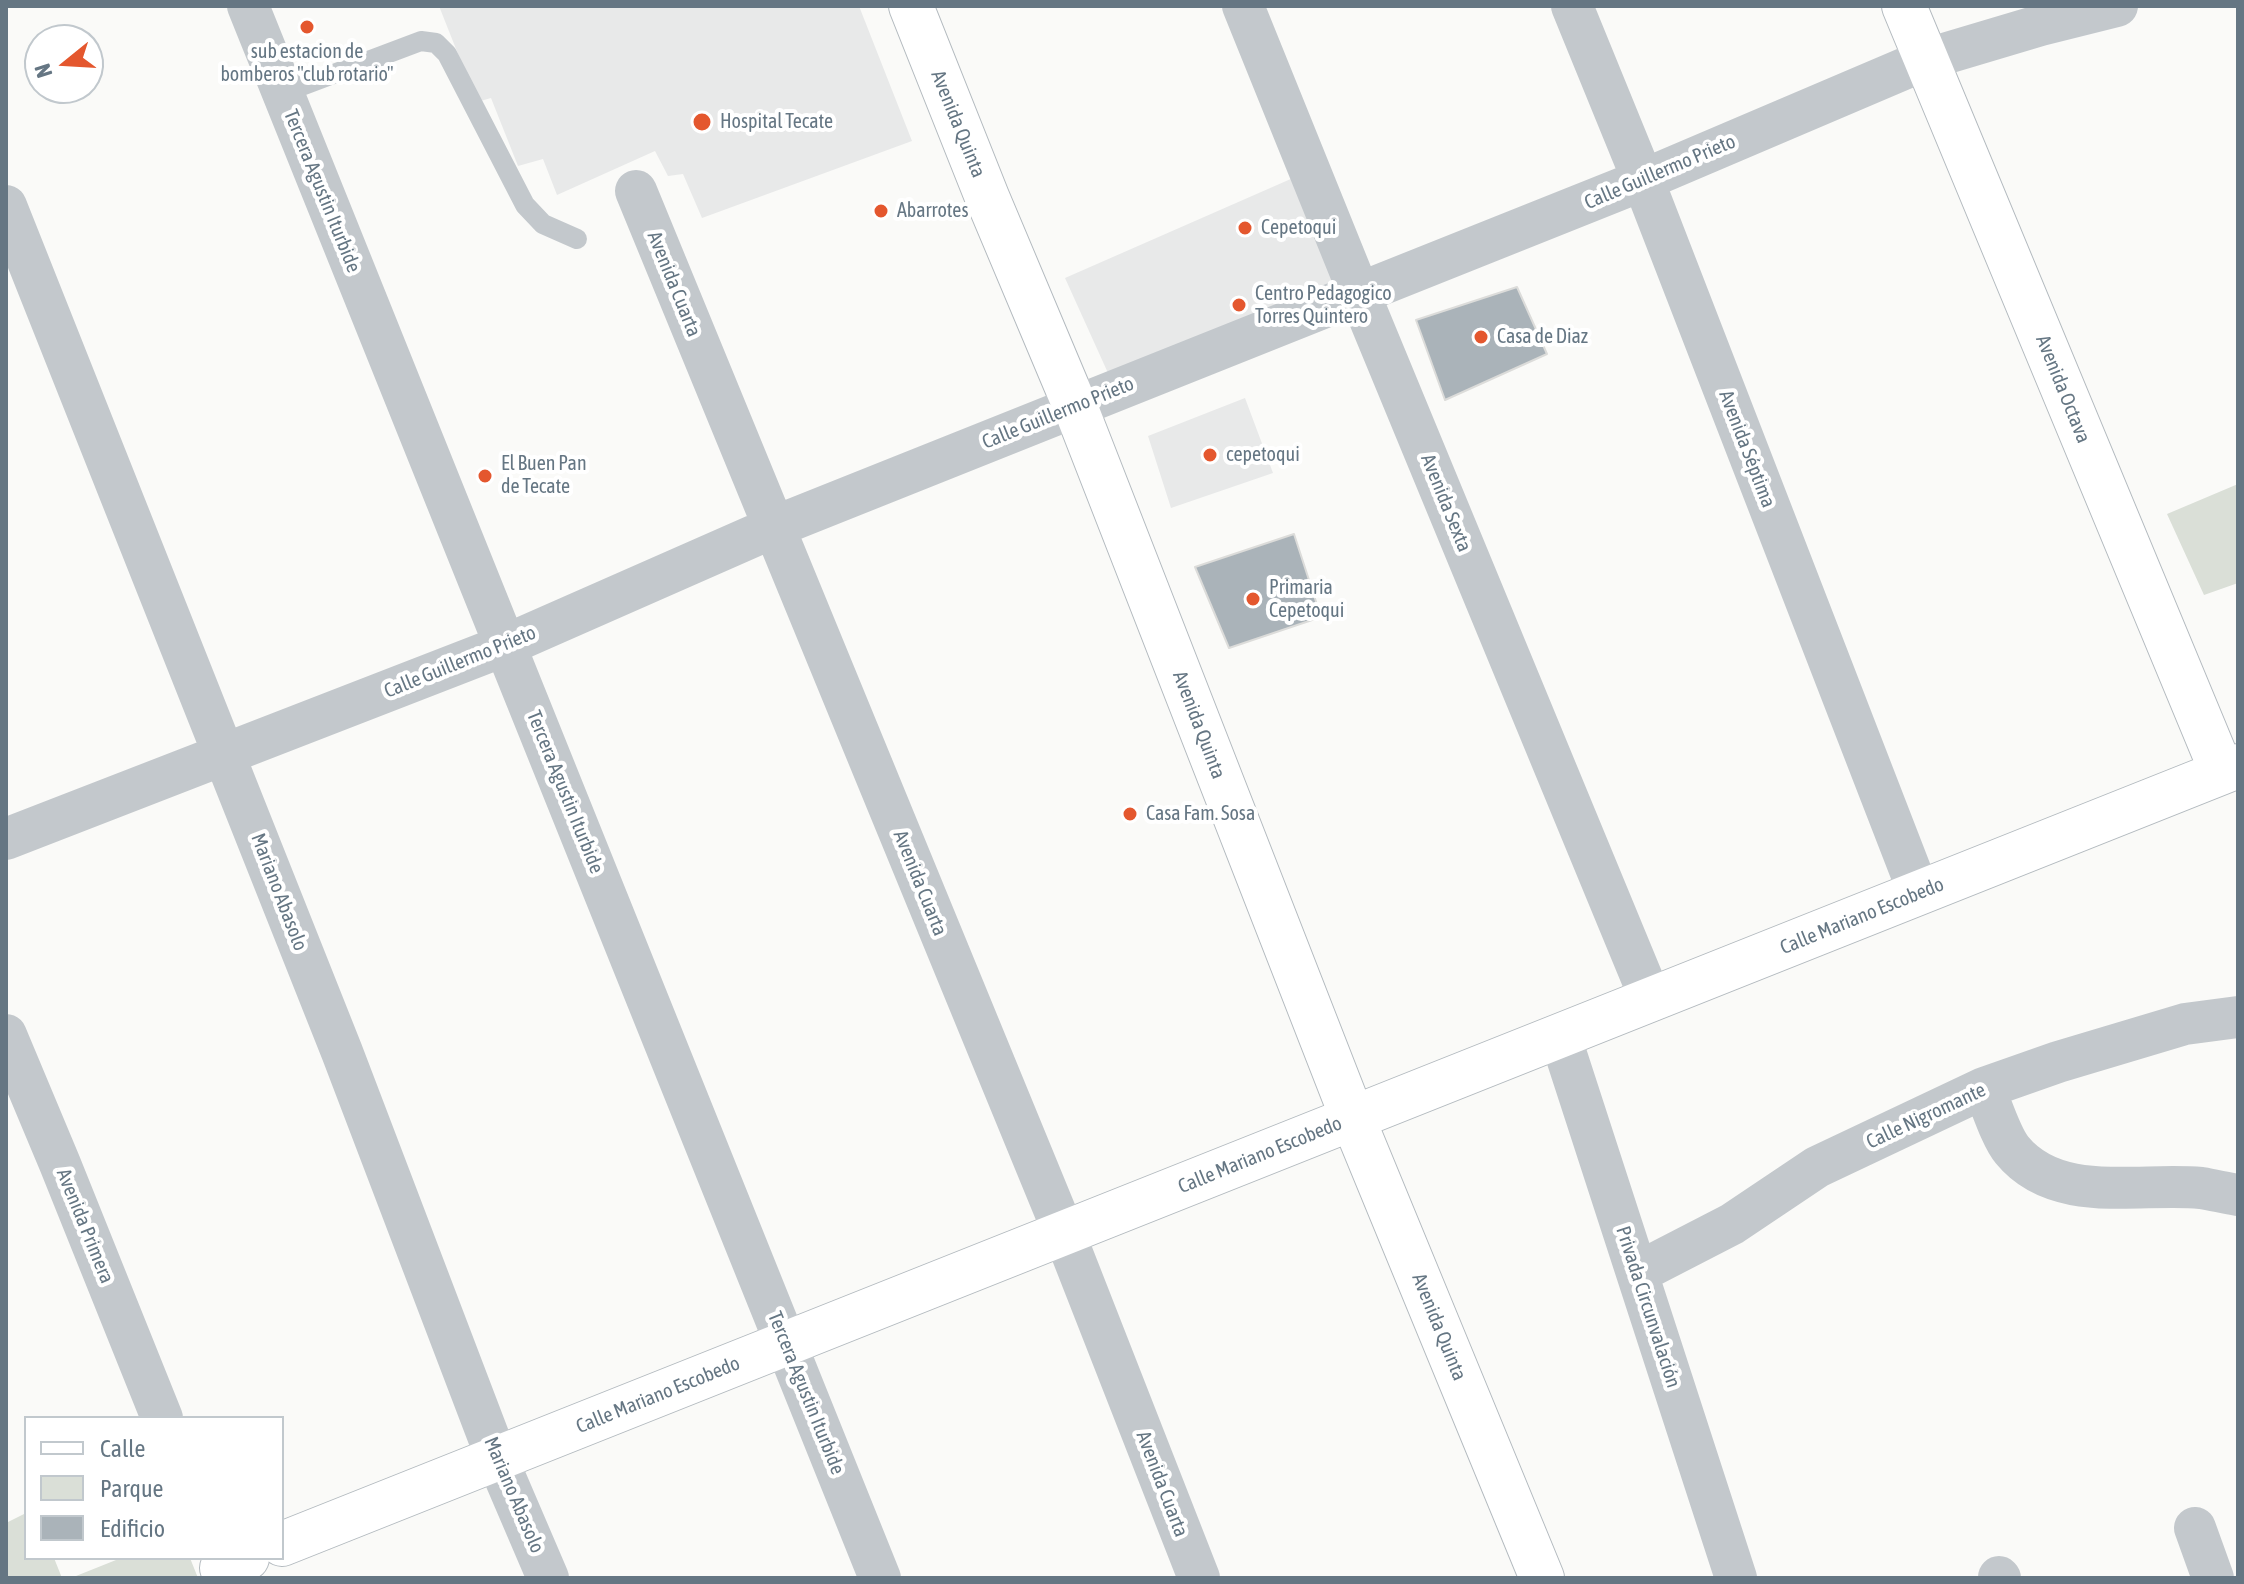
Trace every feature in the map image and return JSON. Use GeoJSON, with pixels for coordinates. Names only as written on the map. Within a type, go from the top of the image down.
{"type":"FeatureCollection","features":[{"type":"Feature","properties":{"kind":"street","name":"Tercera Agustin Iturbide"},"geometry":{"type":"LineString","coordinates":[[248,6],[880,1578]]}},
{"type":"Feature","properties":{"kind":"street","name":"Avenida Quinta"},"geometry":{"type":"LineString","coordinates":[[911,6],[1075,406],[1353,1119],[1542,1578]]}},
{"type":"Feature","properties":{"kind":"street","name":"Avenida Sexta"},"geometry":{"type":"LineString","coordinates":[[1243,6],[1651,1000]]}},
{"type":"Feature","properties":{"kind":"street","name":"Avenida Séptima"},"geometry":{"type":"LineString","coordinates":[[1572,6],[1643,180],[1919,893]]}},
{"type":"Feature","properties":{"kind":"street","name":"Avenida Octava"},"geometry":{"type":"LineString","coordinates":[[1904,6],[2230,769]]}},
{"type":"Feature","properties":{"kind":"street","name":"Calle Guillermo Prieto"},"geometry":{"type":"LineString","coordinates":[[6,839],[506,645],[774,527],[1643,180],[1927,59],[2117,6]]}},
{"type":"Feature","properties":{"kind":"street","name":"Avenida Cuarta"},"geometry":{"type":"LineString","coordinates":[[636,191],[1064,1233],[1199,1578]]}},
{"type":"Feature","properties":{"kind":"street","name":"Mariano Abasolo"},"geometry":{"type":"LineString","coordinates":[[6,206],[342,1052],[497,1459],[548,1578]]}},
{"type":"Feature","properties":{"kind":"street","name":"Calle Mariano Escobedo"},"geometry":{"type":"LineString","coordinates":[[284,1543],[2230,769]]}},
{"type":"Feature","properties":{"kind":"street","name":"Calle Nigromante"},"geometry":{"type":"LineString","coordinates":[[1637,1273],[1732,1224],[1817,1167],[1984,1088],[2185,1024],[2238,1017]]}},
{"type":"Feature","properties":{"kind":"street","name":"Avenida Primera"},"geometry":{"type":"LineString","coordinates":[[6,1035],[161,1416]]}},
{"type":"Feature","properties":{"kind":"street","name":"Privada Circunvalación"},"geometry":{"type":"LineString","coordinates":[[1560,1036],[1736,1578]]}},
{"type":"Feature","properties":{"kind":"street"},"geometry":{"type":"LineString","coordinates":[[1984,1088],[2010,1148],[2046,1177],[2089,1187],[2201,1188],[2238,1195]]}},
{"type":"Feature","properties":{"kind":"street"},"geometry":{"type":"LineString","coordinates":[[2195,1528],[2213,1578]]}},
{"type":"Feature","properties":{"kind":"lane"},"geometry":{"type":"LineString","coordinates":[[283,93],[421,41],[436,43],[447,54],[525,205],[543,224],[577,239]]}},
{"type":"Feature","properties":{"kind":"shaded area","name":"Hospital Tecate"},"geometry":{"type":"Polygon","coordinates":[[[439,6],[859,6],[912,141],[702,218],[683,174],[668,176],[655,151],[557,195],[543,159],[518,166],[491,98],[477,102],[439,6]]]}},
{"type":"Feature","properties":{"kind":"shaded area","name":"Cepetoqui"},"geometry":{"type":"Polygon","coordinates":[[[1293,178],[1334,286],[1108,373],[1065,278],[1293,178]]]}},
{"type":"Feature","properties":{"kind":"shaded area","name":"cepetoqui"},"geometry":{"type":"Polygon","coordinates":[[[1245,398],[1273,473],[1171,508],[1148,436],[1245,398]]]}},
{"type":"Feature","properties":{"kind":"green space"},"geometry":{"type":"Polygon","coordinates":[[[2238,484],[2238,583],[2204,595],[2167,514],[2238,484]]]}},
{"type":"Feature","properties":{"kind":"green space"},"geometry":{"type":"Polygon","coordinates":[[[24,1514],[24,1560],[55,1560],[62,1578],[6,1578],[6,1523],[24,1514]]]}},
{"type":"Feature","properties":{"kind":"green space"},"geometry":{"type":"Polygon","coordinates":[[[116,1560],[191,1560],[198,1578],[71,1578],[116,1560]]]}},
{"type":"Feature","properties":{"kind":"building","name":"Casa de Diaz"},"geometry":{"type":"Polygon","coordinates":[[[1517,287],[1547,354],[1445,400],[1416,320],[1517,287]]]}},
{"type":"Feature","properties":{"kind":"building"},"geometry":{"type":"Polygon","coordinates":[[[1294,534],[1321,617],[1229,648],[1195,567],[1294,534]]]}},
{"type":"Feature","properties":{"kind":"place","name":"sub estacion de bomberos \"club rotario\""},"geometry":{"type":"Point","coordinates":[307,27]}},
{"type":"Feature","properties":{"kind":"place","name":"Hospital Tecate"},"geometry":{"type":"Point","coordinates":[702,122]}},
{"type":"Feature","properties":{"kind":"place","name":"Abarrotes"},"geometry":{"type":"Point","coordinates":[881,211]}},
{"type":"Feature","properties":{"kind":"place","name":"Cepetoqui"},"geometry":{"type":"Point","coordinates":[1245,228]}},
{"type":"Feature","properties":{"kind":"place","name":"Centro Pedagogico Torres Quintero"},"geometry":{"type":"Point","coordinates":[1239,305]}},
{"type":"Feature","properties":{"kind":"place","name":"Casa de Diaz"},"geometry":{"type":"Point","coordinates":[1481,337]}},
{"type":"Feature","properties":{"kind":"place","name":"cepetoqui"},"geometry":{"type":"Point","coordinates":[1210,455]}},
{"type":"Feature","properties":{"kind":"place","name":"El Buen Pan de Tecate"},"geometry":{"type":"Point","coordinates":[485,476]}},
{"type":"Feature","properties":{"kind":"place","name":"Primaria Cepetoqui"},"geometry":{"type":"Point","coordinates":[1253,599]}},
{"type":"Feature","properties":{"kind":"place","name":"Casa Fam. Sosa"},"geometry":{"type":"Point","coordinates":[1130,814]}}]}
